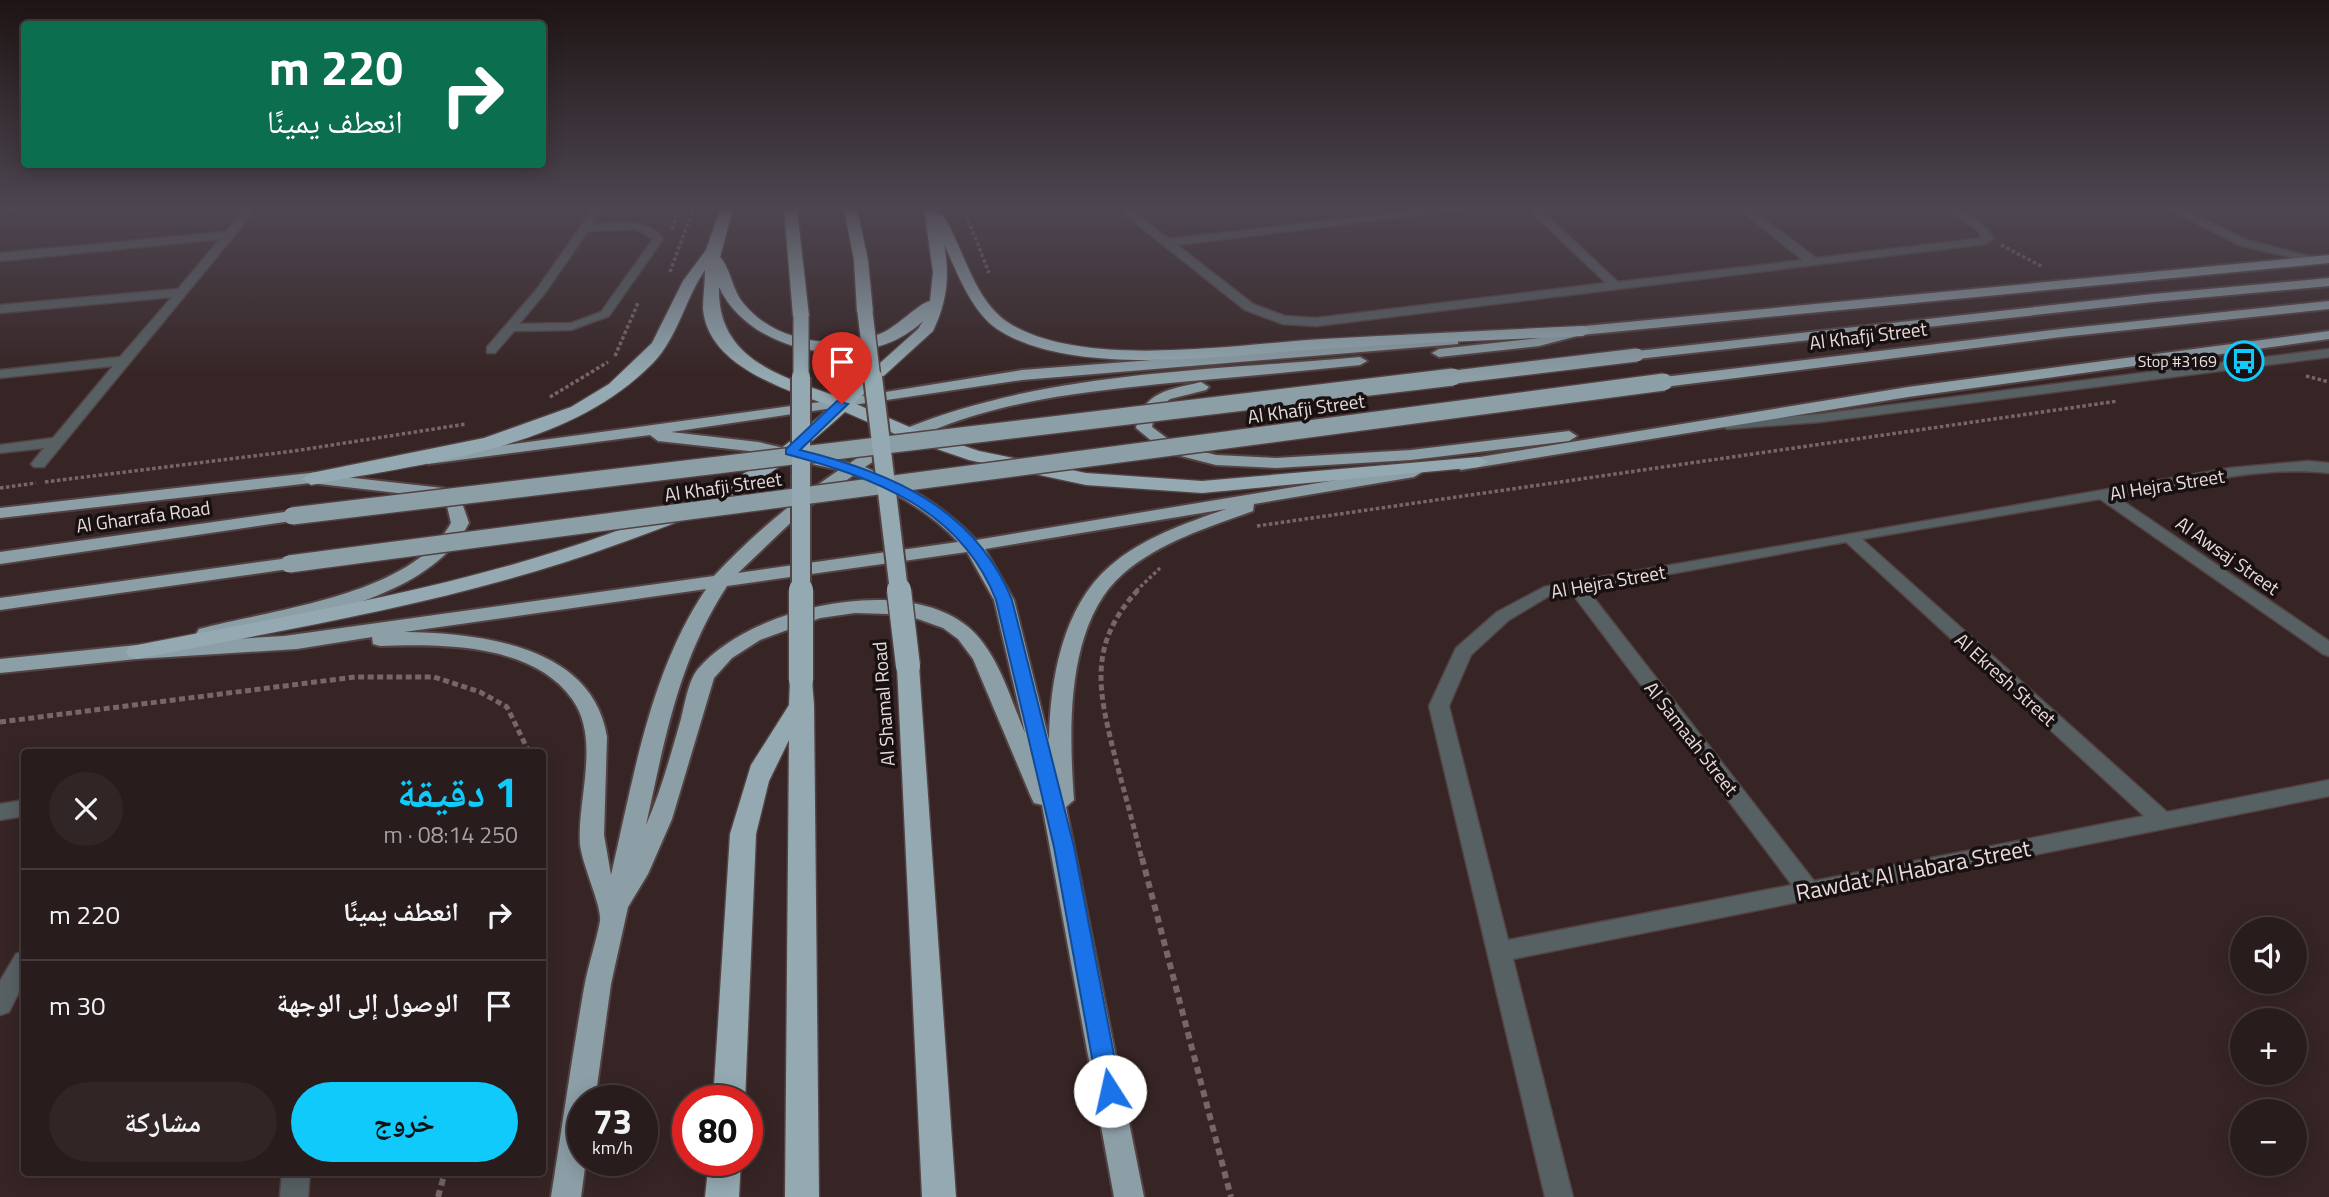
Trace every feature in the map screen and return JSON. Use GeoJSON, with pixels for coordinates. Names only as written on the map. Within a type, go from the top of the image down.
{"type":"FeatureCollection","features":[{"type":"Feature","properties":{"kind":"highway"},"geometry":{"type":"LineString","coordinates":[[311,479],[512,434],[566,415],[606,394],[624,382],[655,351],[688,285],[703,265]]}},
{"type":"Feature","properties":{"kind":"highway"},"geometry":{"type":"LineString","coordinates":[[713,265],[711,310],[720,334],[729,346],[762,375],[842,404],[908,433],[1025,469],[1086,479],[1202,487],[1479,462]]}},
{"type":"Feature","properties":{"kind":"highway"},"geometry":{"type":"LineString","coordinates":[[719,265],[740,309],[772,334],[808,345],[858,344],[902,331],[920,318],[942,289]]}},
{"type":"Feature","properties":{"kind":"highway"},"geometry":{"type":"LineString","coordinates":[[796,265],[801,316],[802,1197]]}},
{"type":"Feature","properties":{"kind":"highway","name":"Al Shamal Road"},"geometry":{"type":"LineString","coordinates":[[860,265],[908,666],[939,1197]]}},
{"type":"Feature","properties":{"kind":"highway"},"geometry":{"type":"LineString","coordinates":[[137,652],[448,590],[564,557],[685,513],[749,479],[790,452],[925,331],[942,289],[939,265]]}},
{"type":"Feature","properties":{"kind":"highway"},"geometry":{"type":"LineString","coordinates":[[961,265],[991,316],[1015,332],[1067,347],[1166,353],[1583,331]]}},
{"type":"Feature","properties":{"kind":"highway"},"geometry":{"type":"LineString","coordinates":[[0,513],[311,479],[618,433],[842,404],[1023,375],[1583,331],[2254,265]]}},
{"type":"Feature","properties":{"kind":"highway","name":"Al Khafji Street"},"geometry":{"type":"LineString","coordinates":[[292,516],[1637,355],[2139,299],[2329,282]]}},
{"type":"Feature","properties":{"kind":"highway","name":"Al Khafji Street"},"geometry":{"type":"LineString","coordinates":[[0,604],[1664,382],[2061,332],[2329,305]]}},
{"type":"Feature","properties":{"kind":"highway"},"geometry":{"type":"LineString","coordinates":[[566,1197],[598,984],[612,913],[660,713],[679,654],[695,620],[722,580],[778,522],[852,467],[908,433],[980,409],[1036,395],[1093,386],[1298,368],[1539,342],[1583,331]]}},
{"type":"Feature","properties":{"kind":"highway"},"geometry":{"type":"LineString","coordinates":[[287,642],[970,546],[1297,489],[1479,462],[1908,391],[2329,335]]}},
{"type":"Feature","properties":{"kind":"highway"},"geometry":{"type":"LineString","coordinates":[[1298,368],[1165,396],[1147,410],[1144,428],[1157,444],[1184,455],[1254,464],[1309,465],[1516,440],[1703,426]]}},
{"type":"Feature","properties":{"kind":"highway"},"geometry":{"type":"LineString","coordinates":[[618,433],[755,444],[852,467],[900,488],[935,510],[994,574],[1004,600],[1064,847],[1129,1197]]}},
{"type":"Feature","properties":{"kind":"highway"},"geometry":{"type":"LineString","coordinates":[[137,652],[382,586],[421,567],[448,545],[460,523],[456,504],[437,492],[311,479]]}},
{"type":"Feature","properties":{"kind":"highway"},"geometry":{"type":"LineString","coordinates":[[1064,847],[1059,741],[1063,687],[1068,654],[1083,616],[1116,570],[1157,544],[1201,524],[1297,489]]}},
{"type":"Feature","properties":{"kind":"highway","name":"Al Gharrafa Road"},"geometry":{"type":"LineString","coordinates":[[0,558],[292,516]]}},
{"type":"Feature","properties":{"kind":"highway"},"geometry":{"type":"LineString","coordinates":[[612,913],[642,866],[655,837],[677,774],[704,675],[714,662],[755,634],[803,616],[831,610],[874,607],[922,613],[951,625],[971,641],[983,659],[1064,847]]}},
{"type":"Feature","properties":{"kind":"highway"},"geometry":{"type":"LineString","coordinates":[[0,666],[137,652],[389,638],[483,645],[529,658],[575,688],[593,720],[597,752],[591,838],[612,913]]}},
{"type":"Feature","properties":{"kind":"highway"},"geometry":{"type":"LineString","coordinates":[[730,1085],[743,834],[748,803],[759,768],[801,692]]}},
{"type":"Feature","properties":{"kind":"highway"},"geometry":{"type":"LineString","coordinates":[[722,1197],[724,1176]]}},
{"type":"Feature","properties":{"kind":"street"},"geometry":{"type":"LineString","coordinates":[[39,464],[205,265]]}},
{"type":"Feature","properties":{"kind":"street"},"geometry":{"type":"LineString","coordinates":[[1194,265],[1249,307],[1270,317],[1300,322],[1791,265]]}},
{"type":"Feature","properties":{"kind":"street"},"geometry":{"type":"LineString","coordinates":[[1593,265],[1616,286]]}},
{"type":"Feature","properties":{"kind":"street"},"geometry":{"type":"LineString","coordinates":[[0,309],[183,292]]}},
{"type":"Feature","properties":{"kind":"street"},"geometry":{"type":"LineString","coordinates":[[1703,426],[1820,418],[2329,353]]}},
{"type":"Feature","properties":{"kind":"street"},"geometry":{"type":"LineString","coordinates":[[2305,356],[2329,361]]}},
{"type":"Feature","properties":{"kind":"street"},"geometry":{"type":"LineString","coordinates":[[0,374],[125,361]]}},
{"type":"Feature","properties":{"kind":"street"},"geometry":{"type":"LineString","coordinates":[[0,449],[58,442]]}},
{"type":"Feature","properties":{"kind":"street","name":"Al Hejra Street"},"geometry":{"type":"LineString","coordinates":[[1559,1197],[1439,706],[1463,652],[1503,616],[1544,592],[2104,494],[2281,467],[2313,465],[2329,468]]}},
{"type":"Feature","properties":{"kind":"street","name":"Al Awsaj Street"},"geometry":{"type":"LineString","coordinates":[[2104,494],[2329,650]]}},
{"type":"Feature","properties":{"kind":"street","name":"Al Ekresh Street"},"geometry":{"type":"LineString","coordinates":[[1850,537],[2163,821]]}},
{"type":"Feature","properties":{"kind":"street","name":"Al Samaah Street"},"geometry":{"type":"LineString","coordinates":[[1575,586],[1809,891]]}},
{"type":"Feature","properties":{"kind":"street","name":"Rawdat Al Habara Street"},"geometry":{"type":"LineString","coordinates":[[1498,952],[2329,788]]}},
{"type":"Feature","properties":{"kind":"street"},"geometry":{"type":"LineString","coordinates":[[0,812],[21,808]]}},
{"type":"Feature","properties":{"kind":"street"},"geometry":{"type":"LineString","coordinates":[[0,1004],[21,966]]}},
{"type":"Feature","properties":{"kind":"street"},"geometry":{"type":"LineString","coordinates":[[294,1197],[296,1176]]}},
{"type":"Feature","properties":{"kind":"lane"},"geometry":{"type":"LineString","coordinates":[[491,350],[558,265]]}},
{"type":"Feature","properties":{"kind":"lane"},"geometry":{"type":"LineString","coordinates":[[510,327],[565,327],[597,319],[605,314],[640,265]]}},
{"type":"Feature","properties":{"kind":"path"},"geometry":{"type":"LineString","coordinates":[[668,275],[672,265]]}},
{"type":"Feature","properties":{"kind":"path"},"geometry":{"type":"LineString","coordinates":[[986,265],[992,279]]}},
{"type":"Feature","properties":{"kind":"path"},"geometry":{"type":"LineString","coordinates":[[2039,265],[2047,269]]}},
{"type":"Feature","properties":{"kind":"path"},"geometry":{"type":"LineString","coordinates":[[542,401],[610,361],[622,344],[640,298]]}},
{"type":"Feature","properties":{"kind":"path"},"geometry":{"type":"LineString","coordinates":[[0,488],[294,451],[471,424]]}},
{"type":"Feature","properties":{"kind":"path"},"geometry":{"type":"LineString","coordinates":[[0,722],[355,677],[433,677],[480,692],[507,707],[528,749]]}},
{"type":"Feature","properties":{"kind":"path"},"geometry":{"type":"LineString","coordinates":[[438,1197],[445,1176]]}},
{"type":"Feature","properties":{"kind":"place","name":"Stop #3169"},"geometry":{"type":"Point","coordinates":[2244,361]}},
{"type":"Feature","properties":{"kind":"route"},"geometry":{"type":"LineString","coordinates":[[842,404],[790,452],[824,458],[852,467],[900,488],[935,510],[959,531],[994,574],[1004,600],[1064,847],[1110,1091]]}}]}
